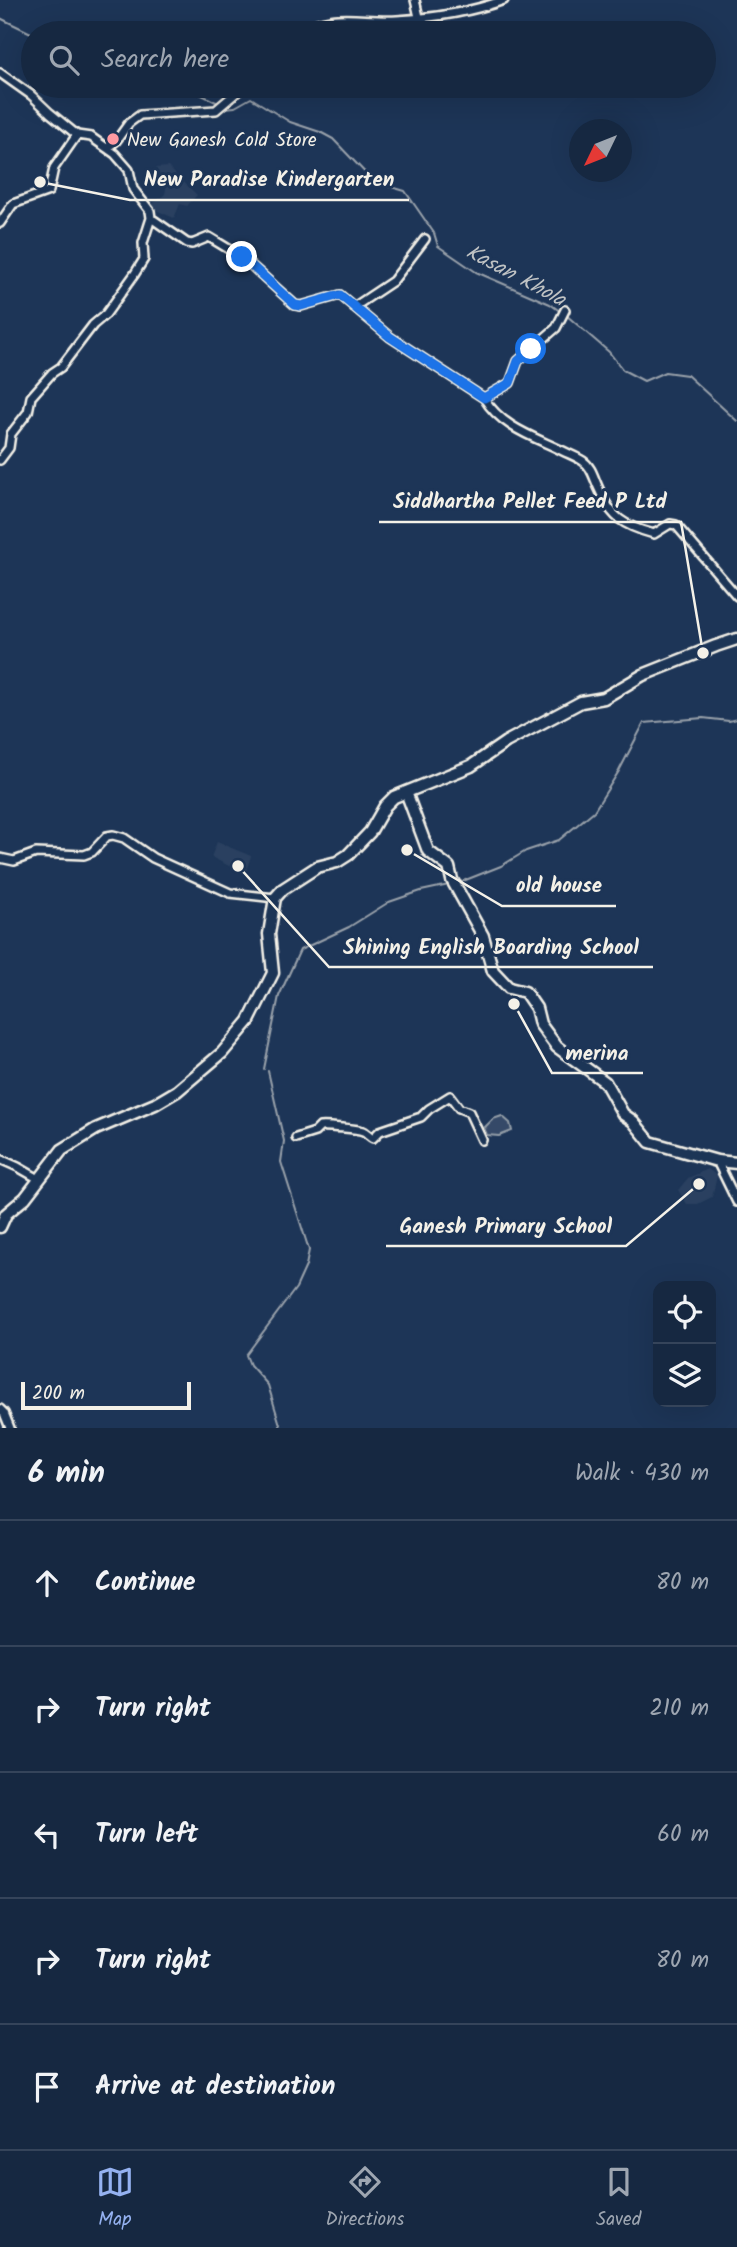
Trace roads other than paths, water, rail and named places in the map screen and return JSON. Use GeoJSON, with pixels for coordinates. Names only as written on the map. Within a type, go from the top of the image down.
{"type":"FeatureCollection","features":[{"type":"Feature","properties":{"kind":"main road"},"geometry":{"type":"LineString","coordinates":[[0,1227],[6,1214],[25,1198],[57,1155],[96,1129],[143,1110],[177,1091],[222,1053],[248,1021],[273,973],[269,934],[275,898],[283,889],[317,867],[345,858],[370,832],[385,806],[394,797],[471,766],[506,743],[581,702],[604,698],[643,676],[737,639]]}},
{"type":"Feature","properties":{"kind":"main road"},"geometry":{"type":"LineString","coordinates":[[406,792],[428,850],[449,867],[452,880],[483,936],[493,971],[509,988],[525,992],[536,1008],[540,1024],[557,1048],[605,1082],[623,1114],[633,1121],[650,1142],[718,1161],[737,1163]]}},
{"type":"Feature","properties":{"kind":"street"},"geometry":{"type":"LineString","coordinates":[[415,0],[419,17]]}},
{"type":"Feature","properties":{"kind":"street"},"geometry":{"type":"LineString","coordinates":[[324,21],[343,17],[397,20],[488,6],[504,0]]}},
{"type":"Feature","properties":{"kind":"street"},"geometry":{"type":"LineString","coordinates":[[0,73],[21,88]]}},
{"type":"Feature","properties":{"kind":"street"},"geometry":{"type":"LineString","coordinates":[[0,460],[9,448],[12,433],[28,412],[31,397],[52,373],[61,367],[93,325],[106,314],[134,275],[144,258],[142,243],[151,218],[150,211],[133,189],[129,170],[107,148],[91,137],[77,135],[34,98]]}},
{"type":"Feature","properties":{"kind":"street"},"geometry":{"type":"LineString","coordinates":[[107,148],[116,142],[129,123],[140,115],[216,110],[229,98]]}},
{"type":"Feature","properties":{"kind":"street"},"geometry":{"type":"LineString","coordinates":[[0,223],[13,204],[49,191],[54,168],[77,135]]}},
{"type":"Feature","properties":{"kind":"street"},"geometry":{"type":"LineString","coordinates":[[151,218],[187,243],[192,244],[209,237],[242,257],[295,305],[301,306],[340,295],[390,337],[484,398],[493,412],[512,427],[584,461],[616,519],[630,528],[654,534],[670,524],[676,525],[737,596]]}},
{"type":"Feature","properties":{"kind":"street"},"geometry":{"type":"LineString","coordinates":[[354,307],[393,281],[425,239]]}},
{"type":"Feature","properties":{"kind":"street"},"geometry":{"type":"LineString","coordinates":[[484,398],[510,383],[518,361],[556,328],[565,310]]}},
{"type":"Feature","properties":{"kind":"street"},"geometry":{"type":"LineString","coordinates":[[0,858],[14,861],[36,853],[84,855],[92,852],[107,836],[113,835],[124,838],[153,858],[230,893],[275,898]]}},
{"type":"Feature","properties":{"kind":"street"},"geometry":{"type":"LineString","coordinates":[[296,1138],[324,1126],[339,1130],[362,1130],[373,1138],[380,1131],[421,1117],[450,1096],[459,1108],[469,1112],[482,1140]]}},
{"type":"Feature","properties":{"kind":"street"},"geometry":{"type":"LineString","coordinates":[[0,1159],[38,1180]]}},
{"type":"Feature","properties":{"kind":"street"},"geometry":{"type":"LineString","coordinates":[[718,1161],[737,1202]]}},
{"type":"Feature","properties":{"kind":"street"},"geometry":{"type":"LineString","coordinates":[[0,1409],[10,1428]]}},
{"type":"Feature","properties":{"kind":"waterway","name":"Kasan Khola"},"geometry":{"type":"LineString","coordinates":[[0,18],[21,28]]}},
{"type":"Feature","properties":{"kind":"waterway","name":"Kasan Khola"},"geometry":{"type":"LineString","coordinates":[[208,98],[218,103]]}},
{"type":"Feature","properties":{"kind":"waterway","name":"Kasan Khola"},"geometry":{"type":"LineString","coordinates":[[225,108],[235,107],[251,98],[290,122],[333,139],[374,182],[405,191],[434,233],[438,246],[476,272],[550,304],[561,312]]}},
{"type":"Feature","properties":{"kind":"waterway","name":"Kasan Khola"},"geometry":{"type":"LineString","coordinates":[[566,315],[609,352],[623,370],[644,381],[665,372],[687,375],[737,421]]}},
{"type":"Feature","properties":{"kind":"waterway"},"geometry":{"type":"LineString","coordinates":[[458,883],[501,866],[526,851],[559,840],[594,811],[644,723],[703,718],[729,721],[737,719]]}},
{"type":"Feature","properties":{"kind":"waterway"},"geometry":{"type":"LineString","coordinates":[[264,1069],[279,996],[300,950],[349,927],[389,902],[449,885]]}},
{"type":"Feature","properties":{"kind":"waterway"},"geometry":{"type":"LineString","coordinates":[[268,1071],[284,1141],[281,1162],[309,1250],[306,1266],[296,1288],[246,1355],[250,1365],[268,1385],[281,1428]]}},
{"type":"Feature","properties":{"kind":"place","name":"New Ganesh Cold Store"},"geometry":{"type":"Point","coordinates":[113,139]}},
{"type":"Feature","properties":{"kind":"place","name":"New Paradise Kindergarten"},"geometry":{"type":"Point","coordinates":[40,182]}},
{"type":"Feature","properties":{"kind":"place","name":"Siddhartha Pellet Feed P Ltd"},"geometry":{"type":"Point","coordinates":[703,653]}},
{"type":"Feature","properties":{"kind":"place","name":"old house"},"geometry":{"type":"Point","coordinates":[407,850]}},
{"type":"Feature","properties":{"kind":"place","name":"Shining English Boarding School"},"geometry":{"type":"Point","coordinates":[238,866]}},
{"type":"Feature","properties":{"kind":"place","name":"merina"},"geometry":{"type":"Point","coordinates":[514,1004]}},
{"type":"Feature","properties":{"kind":"place","name":"Ganesh Primary School"},"geometry":{"type":"Point","coordinates":[699,1184]}}]}
